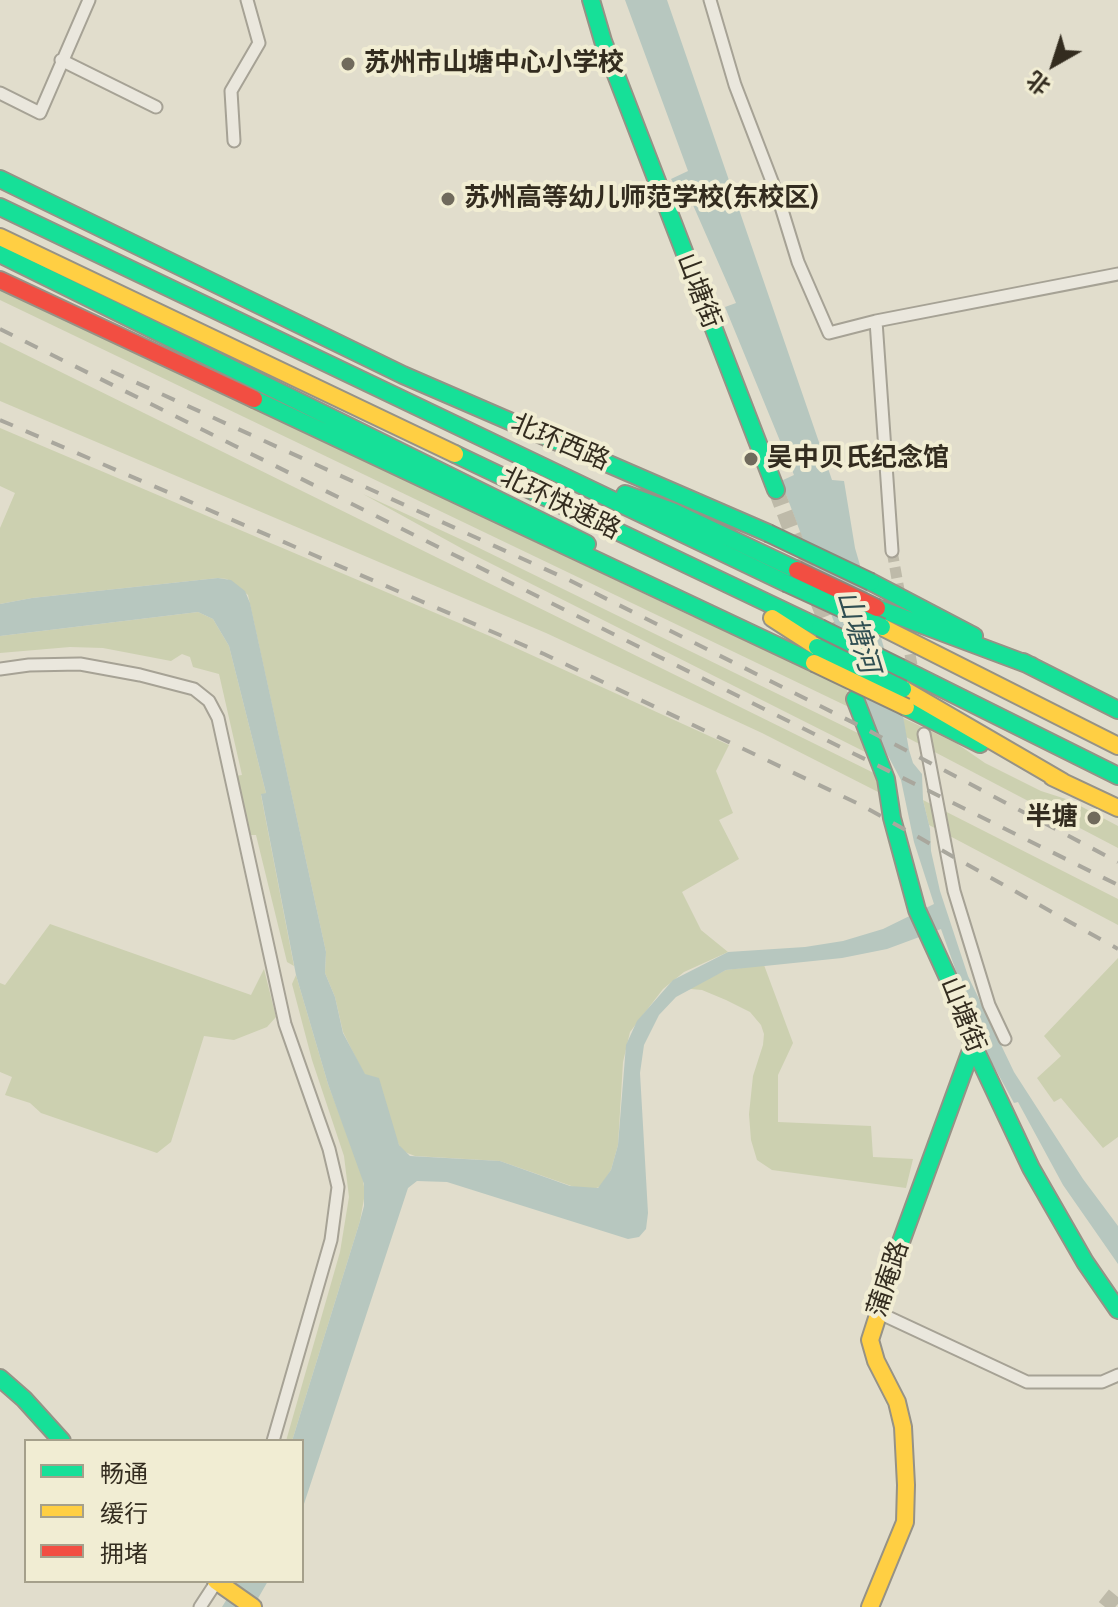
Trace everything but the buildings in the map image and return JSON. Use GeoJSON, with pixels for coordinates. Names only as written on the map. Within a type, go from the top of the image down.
{"type":"FeatureCollection","features":[{"type":"Feature","properties":{"kind":"main road","name":"山塘街"},"geometry":{"type":"LineString","coordinates":[[591,0],[626,101],[776,490]]}},
{"type":"Feature","properties":{"kind":"main road","name":"北环西路"},"geometry":{"type":"LineString","coordinates":[[0,179],[403,375],[768,533],[871,582],[1118,710]]}},
{"type":"Feature","properties":{"kind":"main road","name":"北环快速路"},"geometry":{"type":"LineString","coordinates":[[0,207],[518,457],[672,511],[792,577]]}},
{"type":"Feature","properties":{"kind":"main road","name":"北环快速路"},"geometry":{"type":"LineString","coordinates":[[0,237],[820,628],[1118,776]]}},
{"type":"Feature","properties":{"kind":"main road"},"geometry":{"type":"LineString","coordinates":[[0,254],[523,511],[709,612]]}},
{"type":"Feature","properties":{"kind":"main road"},"geometry":{"type":"LineString","coordinates":[[0,280],[365,454],[709,612],[903,689],[1063,782]]}},
{"type":"Feature","properties":{"kind":"main road"},"geometry":{"type":"LineString","coordinates":[[698,570],[816,655],[906,707],[1118,808]]}},
{"type":"Feature","properties":{"kind":"main road"},"geometry":{"type":"LineString","coordinates":[[792,577],[1032,666]]}},
{"type":"Feature","properties":{"kind":"main road"},"geometry":{"type":"LineString","coordinates":[[792,577],[882,627],[1118,746]]}},
{"type":"Feature","properties":{"kind":"main road","name":"山塘街"},"geometry":{"type":"LineString","coordinates":[[855,699],[886,779],[892,818],[917,910],[955,993],[973,1045],[1031,1168],[1085,1262],[1118,1310]]}},
{"type":"Feature","properties":{"kind":"main road","name":"蒲庵路"},"geometry":{"type":"LineString","coordinates":[[870,1607],[905,1522],[906,1485],[903,1427],[897,1402],[876,1361],[870,1340],[877,1312],[973,1045]]}},
{"type":"Feature","properties":{"kind":"main road"},"geometry":{"type":"LineString","coordinates":[[0,1378],[60,1439]]}},
{"type":"Feature","properties":{"kind":"main road"},"geometry":{"type":"LineString","coordinates":[[218,1583],[253,1607]]}},
{"type":"Feature","properties":{"kind":"street"},"geometry":{"type":"LineString","coordinates":[[0,93],[40,113],[89,0]]}},
{"type":"Feature","properties":{"kind":"street"},"geometry":{"type":"LineString","coordinates":[[234,141],[231,91],[259,43],[247,0]]}},
{"type":"Feature","properties":{"kind":"street"},"geometry":{"type":"LineString","coordinates":[[710,0],[735,85],[778,197],[798,262],[829,333],[1118,274]]}},
{"type":"Feature","properties":{"kind":"street"},"geometry":{"type":"LineString","coordinates":[[61,60],[156,107]]}},
{"type":"Feature","properties":{"kind":"street"},"geometry":{"type":"LineString","coordinates":[[876,321],[892,551]]}},
{"type":"Feature","properties":{"kind":"street"},"geometry":{"type":"LineString","coordinates":[[0,669],[80,664],[140,675],[194,689],[209,701],[218,718],[285,1024],[329,1149],[338,1187],[331,1240],[274,1439]]}},
{"type":"Feature","properties":{"kind":"street"},"geometry":{"type":"LineString","coordinates":[[924,734],[954,891],[989,1005],[1005,1039]]}},
{"type":"Feature","properties":{"kind":"street"},"geometry":{"type":"LineString","coordinates":[[877,1312],[1027,1382],[1102,1382],[1118,1375]]}},
{"type":"Feature","properties":{"kind":"street"},"geometry":{"type":"LineString","coordinates":[[200,1607],[218,1583]]}},
{"type":"Feature","properties":{"kind":"green space"},"geometry":{"type":"Polygon","coordinates":[[[0,287],[693,617],[717,621],[845,686],[855,710],[0,300],[0,287]]]}},
{"type":"Feature","properties":{"kind":"green space"},"geometry":{"type":"Polygon","coordinates":[[[0,342],[880,776],[886,796],[762,733],[546,633],[0,401],[0,342]]]}},
{"type":"Feature","properties":{"kind":"green space"},"geometry":{"type":"Polygon","coordinates":[[[0,428],[492,637],[729,745],[716,771],[733,813],[719,820],[739,859],[682,892],[701,930],[728,952],[684,972],[663,989],[630,1032],[623,1062],[618,1145],[611,1170],[601,1186],[580,1189],[500,1161],[415,1156],[402,1151],[343,1032],[335,997],[325,973],[326,952],[248,595],[227,579],[218,578],[0,604],[0,528],[15,493],[0,486],[0,428]]]}},
{"type":"Feature","properties":{"kind":"green space"},"geometry":{"type":"Polygon","coordinates":[[[363,494],[868,738],[873,756],[470,553],[363,494]]]}},
{"type":"Feature","properties":{"kind":"green space"},"geometry":{"type":"Polygon","coordinates":[[[198,612],[213,619],[229,646],[266,793],[261,795],[294,966],[287,962],[256,835],[248,835],[235,776],[242,775],[219,674],[193,667],[190,657],[182,654],[171,661],[103,648],[70,647],[0,653],[0,636],[198,612]]]}},
{"type":"Feature","properties":{"kind":"green space"},"geometry":{"type":"Polygon","coordinates":[[[903,718],[956,743],[985,763],[1041,791],[1069,800],[1118,826],[1118,848],[906,737],[903,718]]]}},
{"type":"Feature","properties":{"kind":"green space"},"geometry":{"type":"Polygon","coordinates":[[[923,800],[1118,899],[1118,925],[929,825],[923,800]]]}},
{"type":"Feature","properties":{"kind":"green space"},"geometry":{"type":"Polygon","coordinates":[[[50,924],[251,995],[264,969],[276,1017],[267,1027],[234,1040],[204,1036],[171,1142],[157,1153],[41,1113],[30,1103],[5,1095],[12,1077],[0,1072],[0,983],[5,985],[50,924]]]}},
{"type":"Feature","properties":{"kind":"green space"},"geometry":{"type":"Polygon","coordinates":[[[1118,958],[1118,1137],[1103,1148],[1061,1098],[1054,1102],[1037,1078],[1061,1056],[1044,1036],[1118,958]]]}},
{"type":"Feature","properties":{"kind":"green space"},"geometry":{"type":"Polygon","coordinates":[[[764,965],[793,1043],[778,1075],[778,1122],[871,1126],[873,1157],[913,1159],[906,1188],[772,1170],[757,1160],[751,1140],[749,1114],[753,1076],[763,1045],[761,1025],[750,1012],[726,1000],[702,990],[682,991],[726,970],[764,965]]]}},
{"type":"Feature","properties":{"kind":"green space"},"geometry":{"type":"Polygon","coordinates":[[[296,975],[328,1084],[362,1174],[365,1193],[360,1221],[293,1439],[287,1439],[340,1252],[349,1197],[344,1156],[312,1060],[292,984],[296,975]]]}},
{"type":"Feature","properties":{"kind":"water","name":"山塘河"},"geometry":{"type":"Polygon","coordinates":[[[625,0],[667,0],[832,480],[844,481],[855,548],[902,710],[909,750],[913,763],[922,774],[923,800],[940,891],[968,976],[1014,1072],[1083,1179],[1118,1226],[1118,1264],[1063,1185],[1018,1102],[1014,1103],[992,1063],[941,929],[887,949],[842,958],[726,970],[676,997],[659,1015],[644,1045],[640,1073],[648,1213],[646,1229],[639,1237],[628,1239],[447,1182],[417,1181],[408,1188],[304,1504],[304,1439],[293,1439],[360,1221],[364,1184],[328,1084],[296,975],[261,794],[266,793],[229,646],[213,619],[198,612],[0,636],[0,604],[218,578],[231,580],[245,591],[326,952],[325,973],[335,997],[343,1033],[365,1074],[379,1078],[399,1145],[410,1156],[500,1161],[570,1186],[598,1188],[611,1170],[618,1145],[626,1045],[637,1021],[673,980],[728,952],[843,941],[883,929],[934,904],[914,842],[901,780],[866,715],[863,699],[781,481],[794,475],[725,307],[736,303],[686,189],[678,192],[671,179],[688,171],[625,0]]]}},
{"type":"Feature","properties":{"kind":"water"},"geometry":{"type":"Polygon","coordinates":[[[237,1583],[267,1583],[253,1607],[222,1607],[237,1583]]]}},
{"type":"Feature","properties":{"kind":"tunnel"},"geometry":{"type":"LineString","coordinates":[[776,490],[832,638]]}},
{"type":"Feature","properties":{"kind":"tunnel"},"geometry":{"type":"LineString","coordinates":[[892,551],[901,601]]}},
{"type":"Feature","properties":{"kind":"tunnel"},"geometry":{"type":"LineString","coordinates":[[907,638],[914,676]]}},
{"type":"Feature","properties":{"kind":"tunnel"},"geometry":{"type":"LineString","coordinates":[[1105,1607],[1118,1591]]}},
{"type":"Feature","properties":{"kind":"railway"},"geometry":{"type":"LineString","coordinates":[[0,329],[1118,885]]}},
{"type":"Feature","properties":{"kind":"railway"},"geometry":{"type":"LineString","coordinates":[[111,371],[569,580],[860,726],[1118,862]]}},
{"type":"Feature","properties":{"kind":"railway"},"geometry":{"type":"LineString","coordinates":[[0,420],[544,654],[861,805],[1118,949]]}},
{"type":"Feature","properties":{"kind":"traffic: fast"},"geometry":{"type":"LineString","coordinates":[[591,0],[603,41],[776,490]]}},
{"type":"Feature","properties":{"kind":"traffic: fast"},"geometry":{"type":"LineString","coordinates":[[0,179],[403,375],[768,533]]}},
{"type":"Feature","properties":{"kind":"traffic: fast"},"geometry":{"type":"LineString","coordinates":[[0,207],[786,583]]}},
{"type":"Feature","properties":{"kind":"traffic: fast"},"geometry":{"type":"LineString","coordinates":[[0,254],[587,544]]}},
{"type":"Feature","properties":{"kind":"traffic: fast"},"geometry":{"type":"LineString","coordinates":[[254,399],[814,663]]}},
{"type":"Feature","properties":{"kind":"traffic: fast"},"geometry":{"type":"LineString","coordinates":[[455,454],[820,628]]}},
{"type":"Feature","properties":{"kind":"traffic: fast"},"geometry":{"type":"LineString","coordinates":[[625,494],[672,511],[797,570]]}},
{"type":"Feature","properties":{"kind":"traffic: fast"},"geometry":{"type":"LineString","coordinates":[[768,533],[871,582]]}},
{"type":"Feature","properties":{"kind":"traffic: fast"},"geometry":{"type":"LineString","coordinates":[[871,582],[974,636]]}},
{"type":"Feature","properties":{"kind":"traffic: fast"},"geometry":{"type":"LineString","coordinates":[[786,583],[882,627]]}},
{"type":"Feature","properties":{"kind":"traffic: fast"},"geometry":{"type":"LineString","coordinates":[[877,608],[1032,666]]}},
{"type":"Feature","properties":{"kind":"traffic: fast"},"geometry":{"type":"LineString","coordinates":[[820,628],[901,668]]}},
{"type":"Feature","properties":{"kind":"traffic: fast"},"geometry":{"type":"LineString","coordinates":[[817,647],[903,689]]}},
{"type":"Feature","properties":{"kind":"traffic: fast"},"geometry":{"type":"LineString","coordinates":[[1023,662],[1118,710]]}},
{"type":"Feature","properties":{"kind":"traffic: fast"},"geometry":{"type":"LineString","coordinates":[[901,668],[1118,776]]}},
{"type":"Feature","properties":{"kind":"traffic: fast"},"geometry":{"type":"LineString","coordinates":[[855,699],[886,779],[892,818],[917,910],[955,993],[973,1045],[1031,1168],[1085,1262],[1118,1310]]}},
{"type":"Feature","properties":{"kind":"traffic: fast"},"geometry":{"type":"LineString","coordinates":[[906,707],[980,744]]}},
{"type":"Feature","properties":{"kind":"traffic: fast"},"geometry":{"type":"LineString","coordinates":[[878,1315],[898,1250],[973,1045]]}},
{"type":"Feature","properties":{"kind":"traffic: fast"},"geometry":{"type":"LineString","coordinates":[[0,1378],[60,1439]]}},
{"type":"Feature","properties":{"kind":"traffic: slow"},"geometry":{"type":"LineString","coordinates":[[0,237],[455,454]]}},
{"type":"Feature","properties":{"kind":"traffic: slow"},"geometry":{"type":"LineString","coordinates":[[772,618],[817,647]]}},
{"type":"Feature","properties":{"kind":"traffic: slow"},"geometry":{"type":"LineString","coordinates":[[882,627],[1118,746]]}},
{"type":"Feature","properties":{"kind":"traffic: slow"},"geometry":{"type":"LineString","coordinates":[[814,663],[906,707]]}},
{"type":"Feature","properties":{"kind":"traffic: slow"},"geometry":{"type":"LineString","coordinates":[[903,689],[1063,782]]}},
{"type":"Feature","properties":{"kind":"traffic: slow"},"geometry":{"type":"LineString","coordinates":[[1052,777],[1118,808]]}},
{"type":"Feature","properties":{"kind":"traffic: slow"},"geometry":{"type":"LineString","coordinates":[[870,1607],[905,1522],[903,1427],[897,1402],[876,1361],[870,1340],[878,1315]]}},
{"type":"Feature","properties":{"kind":"traffic: slow"},"geometry":{"type":"LineString","coordinates":[[219,1583],[253,1607]]}},
{"type":"Feature","properties":{"kind":"traffic: jam"},"geometry":{"type":"LineString","coordinates":[[0,280],[254,399]]}},
{"type":"Feature","properties":{"kind":"traffic: jam"},"geometry":{"type":"LineString","coordinates":[[797,570],[877,608]]}},
{"type":"Feature","properties":{"kind":"place","name":"苏州市山塘中心小学校"},"geometry":{"type":"Point","coordinates":[348,64]}},
{"type":"Feature","properties":{"kind":"place","name":"苏州高等幼儿师范学校(东校区)"},"geometry":{"type":"Point","coordinates":[448,199]}},
{"type":"Feature","properties":{"kind":"place","name":"吴中贝氏纪念馆"},"geometry":{"type":"Point","coordinates":[751,459]}},
{"type":"Feature","properties":{"kind":"place","name":"半塘"},"geometry":{"type":"Point","coordinates":[1094,818]}}]}
